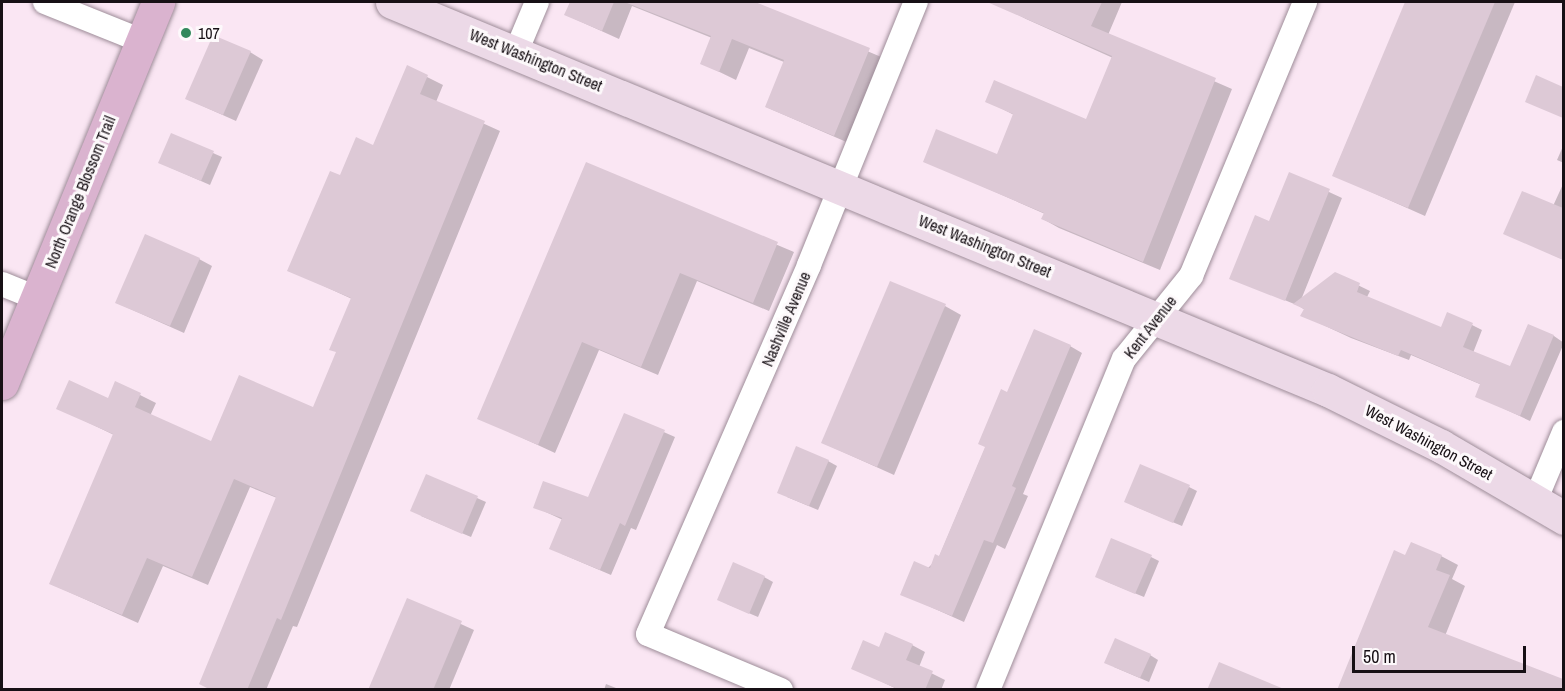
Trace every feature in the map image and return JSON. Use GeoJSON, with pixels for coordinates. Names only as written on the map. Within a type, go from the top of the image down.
{"type":"FeatureCollection","features":[{"type":"Feature","properties":{"kind":"main road","name":"North Orange Blossom Trail"},"geometry":{"type":"LineString","coordinates":[[2,383],[158,2]]}},
{"type":"Feature","properties":{"kind":"main road","name":"West Washington Street"},"geometry":{"type":"LineString","coordinates":[[392,2],[842,186],[1328,390],[1441,446],[1563,518]]}},
{"type":"Feature","properties":{"kind":"street"},"geometry":{"type":"LineString","coordinates":[[45,2],[142,41]]}},
{"type":"Feature","properties":{"kind":"street"},"geometry":{"type":"LineString","coordinates":[[516,52],[537,2]]}},
{"type":"Feature","properties":{"kind":"street","name":"Nashville Avenue"},"geometry":{"type":"LineString","coordinates":[[781,690],[648,634],[842,186],[916,2]]}},
{"type":"Feature","properties":{"kind":"street","name":"Kent Avenue"},"geometry":{"type":"LineString","coordinates":[[988,690],[1124,359],[1191,276],[1305,2]]}},
{"type":"Feature","properties":{"kind":"street"},"geometry":{"type":"LineString","coordinates":[[2,284],[36,298]]}},
{"type":"Feature","properties":{"kind":"street"},"geometry":{"type":"LineString","coordinates":[[1535,501],[1563,432]]}},
{"type":"Feature","properties":{"kind":"building"},"geometry":{"type":"Polygon","coordinates":[[[570,2],[614,2],[602,31],[564,15],[570,2]]]}},
{"type":"Feature","properties":{"kind":"building"},"geometry":{"type":"Polygon","coordinates":[[[755,2],[870,48],[834,136],[765,107],[784,60],[732,39],[719,72],[700,64],[711,36],[627,3],[755,2]]]}},
{"type":"Feature","properties":{"kind":"building"},"geometry":{"type":"Polygon","coordinates":[[[987,2],[1102,2],[1091,26],[1216,78],[1143,262],[1041,219],[1044,213],[923,162],[936,129],[997,154],[1013,114],[985,102],[994,80],[1086,119],[1112,56],[987,2]]]}},
{"type":"Feature","properties":{"kind":"building"},"geometry":{"type":"Polygon","coordinates":[[[1405,2],[1495,2],[1408,208],[1332,176],[1405,2]]]}},
{"type":"Feature","properties":{"kind":"building"},"geometry":{"type":"Polygon","coordinates":[[[213,35],[251,51],[223,115],[185,99],[213,35]]]}},
{"type":"Feature","properties":{"kind":"building"},"geometry":{"type":"Polygon","coordinates":[[[407,65],[428,75],[420,94],[485,121],[281,620],[277,618],[247,690],[211,690],[199,684],[276,497],[234,479],[192,577],[147,558],[122,615],[49,584],[113,434],[56,409],[69,380],[108,398],[115,381],[141,393],[135,407],[211,441],[239,375],[313,407],[336,352],[329,350],[351,298],[287,271],[330,171],[340,175],[356,137],[373,145],[407,65]]]}},
{"type":"Feature","properties":{"kind":"building"},"geometry":{"type":"Polygon","coordinates":[[[1536,75],[1563,87],[1563,118],[1525,102],[1536,75]]]}},
{"type":"Feature","properties":{"kind":"building"},"geometry":{"type":"Polygon","coordinates":[[[171,133],[214,151],[201,181],[158,163],[171,133]]]}},
{"type":"Feature","properties":{"kind":"building"},"geometry":{"type":"Polygon","coordinates":[[[586,162],[778,242],[753,303],[680,273],[641,367],[582,342],[538,445],[477,419],[586,162]]]}},
{"type":"Feature","properties":{"kind":"building"},"geometry":{"type":"Polygon","coordinates":[[[1289,172],[1330,189],[1285,301],[1229,279],[1255,215],[1269,221],[1289,172]]]}},
{"type":"Feature","properties":{"kind":"building"},"geometry":{"type":"Polygon","coordinates":[[[1522,191],[1563,208],[1563,260],[1503,234],[1522,191]]]}},
{"type":"Feature","properties":{"kind":"building"},"geometry":{"type":"Polygon","coordinates":[[[145,234],[200,258],[170,326],[115,303],[145,234]]]}},
{"type":"Feature","properties":{"kind":"building"},"geometry":{"type":"Polygon","coordinates":[[[1335,272],[1360,283],[1357,292],[1441,327],[1447,312],[1473,323],[1463,347],[1510,366],[1528,324],[1554,335],[1520,416],[1475,397],[1480,384],[1401,350],[1398,356],[1300,316],[1304,309],[1293,304],[1335,272]]]}},
{"type":"Feature","properties":{"kind":"building"},"geometry":{"type":"Polygon","coordinates":[[[890,281],[946,304],[877,467],[821,443],[890,281]]]}},
{"type":"Feature","properties":{"kind":"building"},"geometry":{"type":"Polygon","coordinates":[[[1034,329],[1071,345],[1012,486],[1016,488],[993,543],[984,540],[952,616],[900,595],[914,561],[930,568],[935,554],[939,556],[985,447],[978,444],[1001,389],[1007,392],[1034,329]]]}},
{"type":"Feature","properties":{"kind":"building"},"geometry":{"type":"Polygon","coordinates":[[[624,413],[665,430],[625,526],[620,523],[600,570],[549,549],[562,518],[533,508],[543,481],[588,497],[624,413]]]}},
{"type":"Feature","properties":{"kind":"building"},"geometry":{"type":"Polygon","coordinates":[[[796,446],[829,460],[809,506],[777,493],[796,446]]]}},
{"type":"Feature","properties":{"kind":"building"},"geometry":{"type":"Polygon","coordinates":[[[1140,464],[1190,485],[1173,523],[1124,502],[1140,464]]]}},
{"type":"Feature","properties":{"kind":"building"},"geometry":{"type":"Polygon","coordinates":[[[426,474],[478,496],[462,534],[410,511],[426,474]]]}},
{"type":"Feature","properties":{"kind":"building"},"geometry":{"type":"Polygon","coordinates":[[[1111,538],[1152,555],[1135,594],[1095,577],[1111,538]]]}},
{"type":"Feature","properties":{"kind":"building"},"geometry":{"type":"Polygon","coordinates":[[[1411,542],[1442,555],[1436,570],[1450,575],[1428,627],[1563,679],[1563,690],[1337,690],[1394,550],[1405,555],[1411,542]]]}},
{"type":"Feature","properties":{"kind":"building"},"geometry":{"type":"Polygon","coordinates":[[[733,562],[765,576],[749,614],[717,600],[733,562]]]}},
{"type":"Feature","properties":{"kind":"building"},"geometry":{"type":"Polygon","coordinates":[[[407,598],[462,621],[433,690],[368,690],[407,598]]]}},
{"type":"Feature","properties":{"kind":"building"},"geometry":{"type":"Polygon","coordinates":[[[885,632],[913,644],[906,660],[933,671],[925,690],[900,690],[851,669],[863,640],[879,647],[885,632]]]}},
{"type":"Feature","properties":{"kind":"building"},"geometry":{"type":"Polygon","coordinates":[[[1115,638],[1151,654],[1140,678],[1104,663],[1115,638]]]}},
{"type":"Feature","properties":{"kind":"building"},"geometry":{"type":"Polygon","coordinates":[[[1219,662],[1284,689],[1284,690],[1207,690],[1219,662]]]}},
{"type":"Feature","properties":{"kind":"place","name":"107"},"geometry":{"type":"Point","coordinates":[186,33]}}]}
